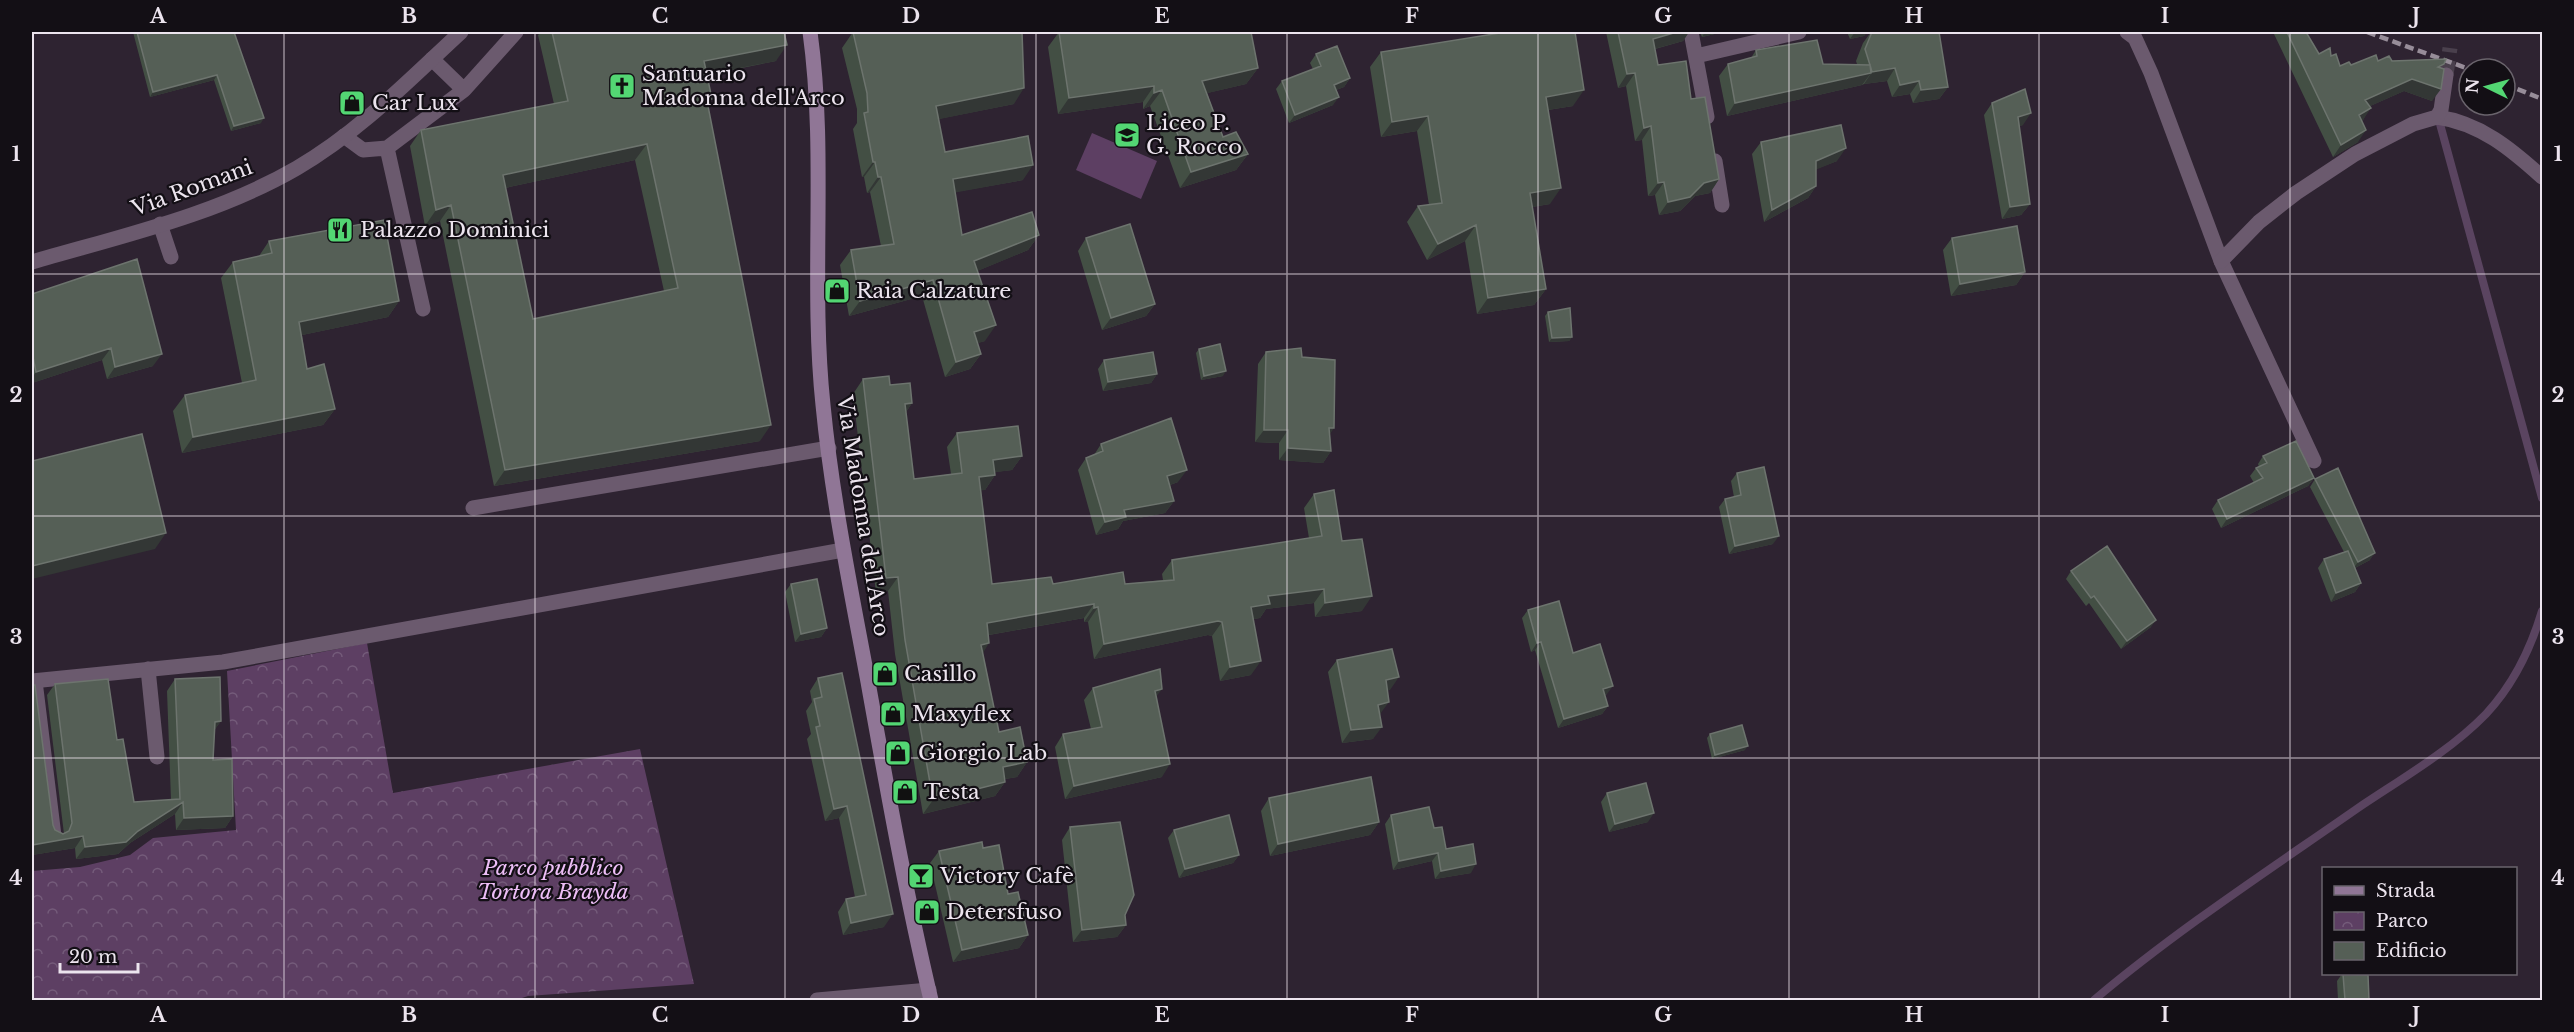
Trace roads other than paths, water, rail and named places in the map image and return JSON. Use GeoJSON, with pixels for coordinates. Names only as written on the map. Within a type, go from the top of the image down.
{"type":"FeatureCollection","features":[{"type":"Feature","properties":{"kind":"main road","name":"Via Madonna dell'Arco"},"geometry":{"type":"LineString","coordinates":[[810,32],[816,72],[817,303],[823,405],[843,550],[930,995]]}},
{"type":"Feature","properties":{"kind":"street","name":"Via Romani"},"geometry":{"type":"LineString","coordinates":[[32,262],[160,224],[237,198],[297,168],[367,119],[461,32]]}},
{"type":"Feature","properties":{"kind":"street"},"geometry":{"type":"LineString","coordinates":[[344,136],[363,150],[387,148],[464,90],[516,32]]}},
{"type":"Feature","properties":{"kind":"street"},"geometry":{"type":"LineString","coordinates":[[1691,32],[1722,205]]}},
{"type":"Feature","properties":{"kind":"street"},"geometry":{"type":"LineString","coordinates":[[1696,56],[1799,32]]}},
{"type":"Feature","properties":{"kind":"street"},"geometry":{"type":"LineString","coordinates":[[2127,32],[2135,38],[2151,73],[2221,261],[2314,461]]}},
{"type":"Feature","properties":{"kind":"street"},"geometry":{"type":"LineString","coordinates":[[432,59],[464,90]]}},
{"type":"Feature","properties":{"kind":"street"},"geometry":{"type":"LineString","coordinates":[[2437,117],[2441,110],[2446,75]]}},
{"type":"Feature","properties":{"kind":"street"},"geometry":{"type":"LineString","coordinates":[[2221,261],[2259,222],[2296,193],[2355,154],[2413,124],[2437,117],[2458,120],[2481,129],[2523,159],[2542,177]]}},
{"type":"Feature","properties":{"kind":"street"},"geometry":{"type":"LineString","coordinates":[[387,148],[423,309]]}},
{"type":"Feature","properties":{"kind":"street"},"geometry":{"type":"LineString","coordinates":[[160,224],[171,256]]}},
{"type":"Feature","properties":{"kind":"street"},"geometry":{"type":"LineString","coordinates":[[473,508],[829,447]]}},
{"type":"Feature","properties":{"kind":"street"},"geometry":{"type":"LineString","coordinates":[[54,836],[33,681],[223,662],[843,550]]}},
{"type":"Feature","properties":{"kind":"street"},"geometry":{"type":"LineString","coordinates":[[148,669],[158,757]]}},
{"type":"Feature","properties":{"kind":"street"},"geometry":{"type":"LineString","coordinates":[[817,1000],[930,995]]}},
{"type":"Feature","properties":{"kind":"waterway"},"geometry":{"type":"LineString","coordinates":[[2440,124],[2542,498]]}},
{"type":"Feature","properties":{"kind":"waterway"},"geometry":{"type":"LineString","coordinates":[[2094,1000],[2191,925],[2425,764],[2472,727],[2496,703],[2513,678],[2527,652],[2542,611]]}},
{"type":"Feature","properties":{"kind":"tunnel"},"geometry":{"type":"LineString","coordinates":[[2446,75],[2450,48]]}},
{"type":"Feature","properties":{"kind":"railway"},"geometry":{"type":"LineString","coordinates":[[2367,32],[2457,65]]}},
{"type":"Feature","properties":{"kind":"railway"},"geometry":{"type":"LineString","coordinates":[[2517,89],[2542,99]]}},
{"type":"Feature","properties":{"kind":"place","name":"Santuario Madonna dell'Arco"},"geometry":{"type":"Point","coordinates":[622,86]}},
{"type":"Feature","properties":{"kind":"place","name":"Car Lux"},"geometry":{"type":"Point","coordinates":[352,103]}},
{"type":"Feature","properties":{"kind":"place","name":"Liceo P. G. Rocco"},"geometry":{"type":"Point","coordinates":[1127,135]}},
{"type":"Feature","properties":{"kind":"place","name":"Palazzo Dominici"},"geometry":{"type":"Point","coordinates":[340,230]}},
{"type":"Feature","properties":{"kind":"place","name":"Raia Calzature"},"geometry":{"type":"Point","coordinates":[837,291]}},
{"type":"Feature","properties":{"kind":"place","name":"Casillo"},"geometry":{"type":"Point","coordinates":[885,674]}},
{"type":"Feature","properties":{"kind":"place","name":"Maxyflex"},"geometry":{"type":"Point","coordinates":[893,714]}},
{"type":"Feature","properties":{"kind":"place","name":"Giorgio Lab"},"geometry":{"type":"Point","coordinates":[898,753]}},
{"type":"Feature","properties":{"kind":"place","name":"Testa"},"geometry":{"type":"Point","coordinates":[905,792]}},
{"type":"Feature","properties":{"kind":"place","name":"Victory Cafè"},"geometry":{"type":"Point","coordinates":[921,876]}},
{"type":"Feature","properties":{"kind":"place","name":"Detersfuso"},"geometry":{"type":"Point","coordinates":[927,912]}},
{"type":"Feature","properties":{"kind":"park label","name":"Parco pubblico Tortora Brayda"},"geometry":{"type":"Point","coordinates":[553,880]}}]}
